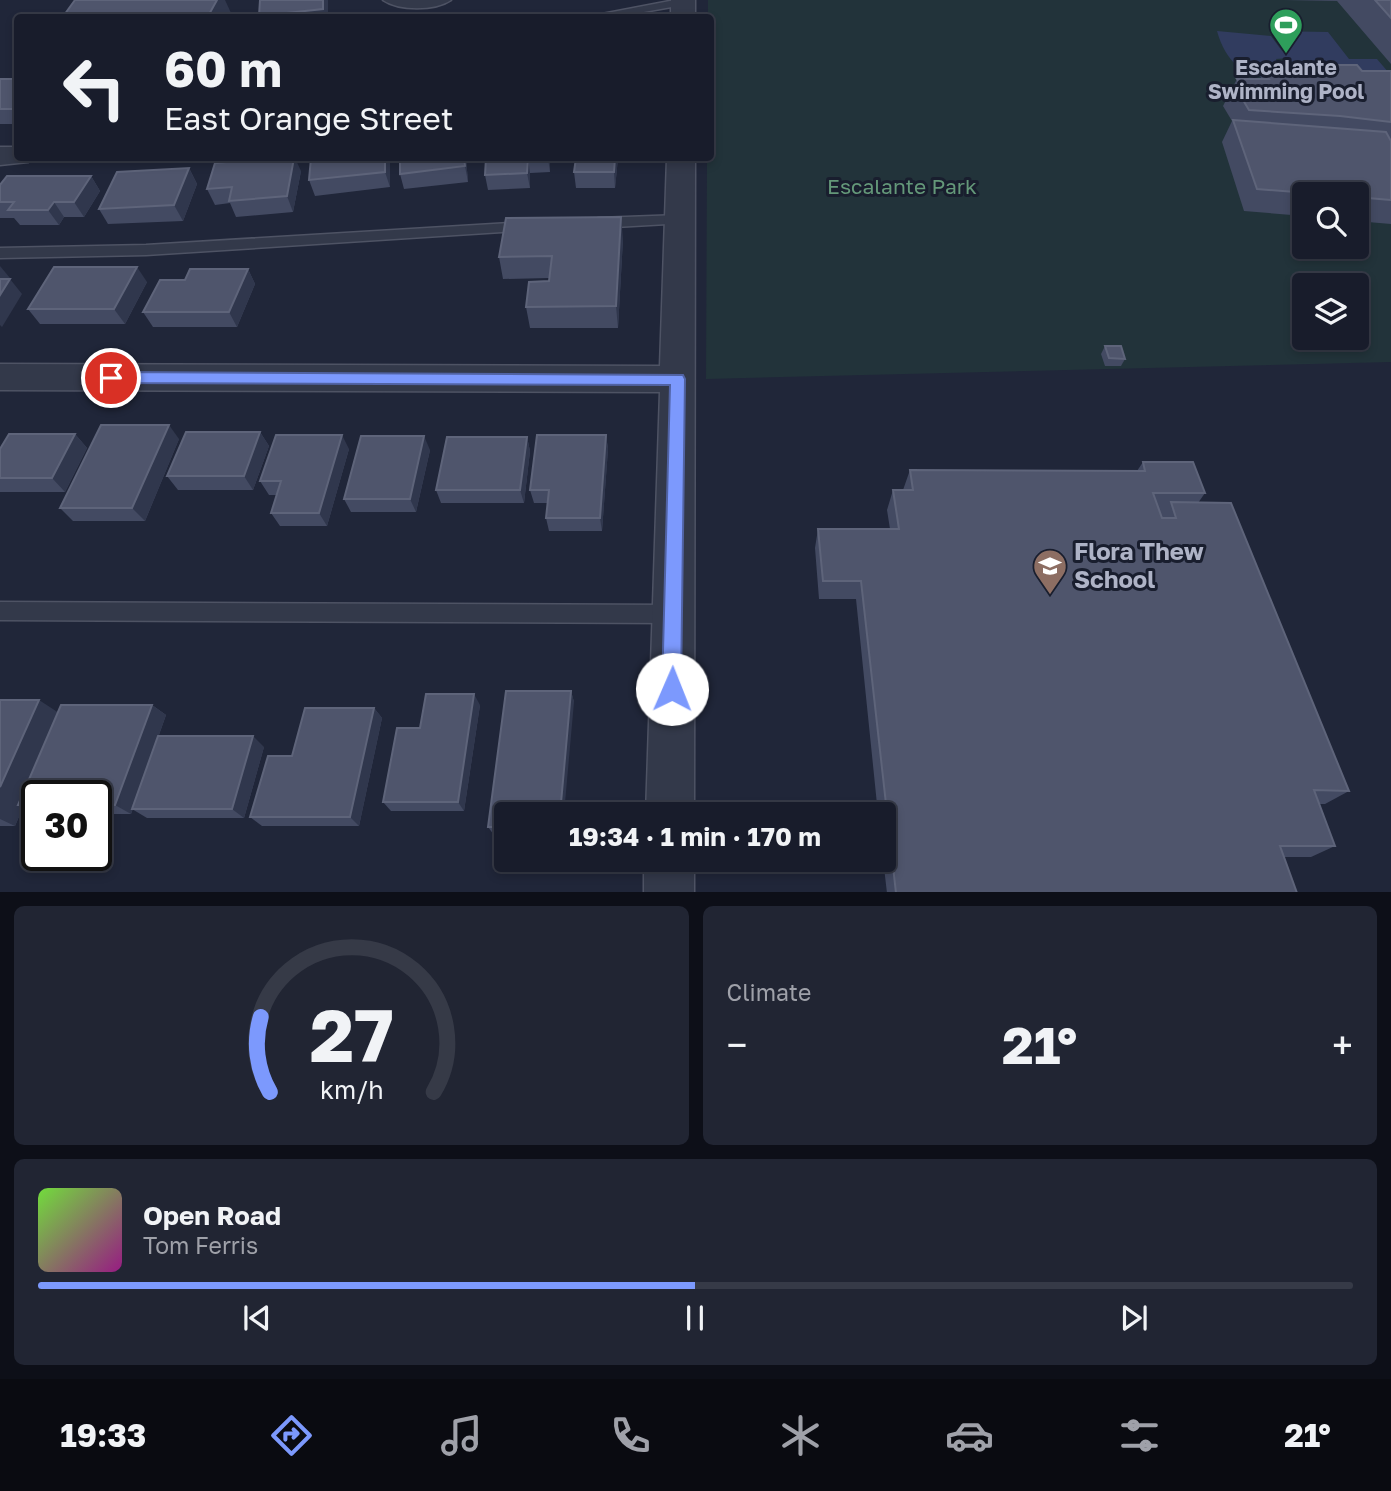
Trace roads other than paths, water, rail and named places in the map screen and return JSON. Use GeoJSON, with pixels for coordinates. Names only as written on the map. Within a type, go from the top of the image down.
{"type":"FeatureCollection","features":[{"type":"Feature","properties":{"kind":"street"},"geometry":{"type":"LineString","coordinates":[[670,802],[681,161]]}},
{"type":"Feature","properties":{"kind":"street"},"geometry":{"type":"LineString","coordinates":[[0,377],[677,379]]}},
{"type":"Feature","properties":{"kind":"street"},"geometry":{"type":"LineString","coordinates":[[668,892],[669,872]]}},
{"type":"Feature","properties":{"kind":"lane"},"geometry":{"type":"LineString","coordinates":[[389,0],[411,5],[445,0]]}},
{"type":"Feature","properties":{"kind":"lane"},"geometry":{"type":"LineString","coordinates":[[618,14],[683,6]]}},
{"type":"Feature","properties":{"kind":"lane"},"geometry":{"type":"LineString","coordinates":[[588,223],[680,220]]}},
{"type":"Feature","properties":{"kind":"lane"},"geometry":{"type":"LineString","coordinates":[[0,253],[146,250],[546,226]]}},
{"type":"Feature","properties":{"kind":"lane"},"geometry":{"type":"LineString","coordinates":[[0,611],[673,614]]}},
{"type":"Feature","properties":{"kind":"water","name":"Escalante Swimming Pool"},"geometry":{"type":"Polygon","coordinates":[[[1217,31],[1271,36],[1282,51],[1270,31],[1328,32],[1349,59],[1377,59],[1389,73],[1303,78],[1289,58],[1276,59],[1283,79],[1259,76],[1233,62],[1217,31]]]}},
{"type":"Feature","properties":{"kind":"place","name":"Escalante Swimming Pool"},"geometry":{"type":"Point","coordinates":[1286,55]}},
{"type":"Feature","properties":{"kind":"place","name":"Flora Thew School"},"geometry":{"type":"Point","coordinates":[1050,596]}},
{"type":"Feature","properties":{"kind":"park label","name":"Escalante Park"},"geometry":{"type":"Point","coordinates":[902,187]}}]}
